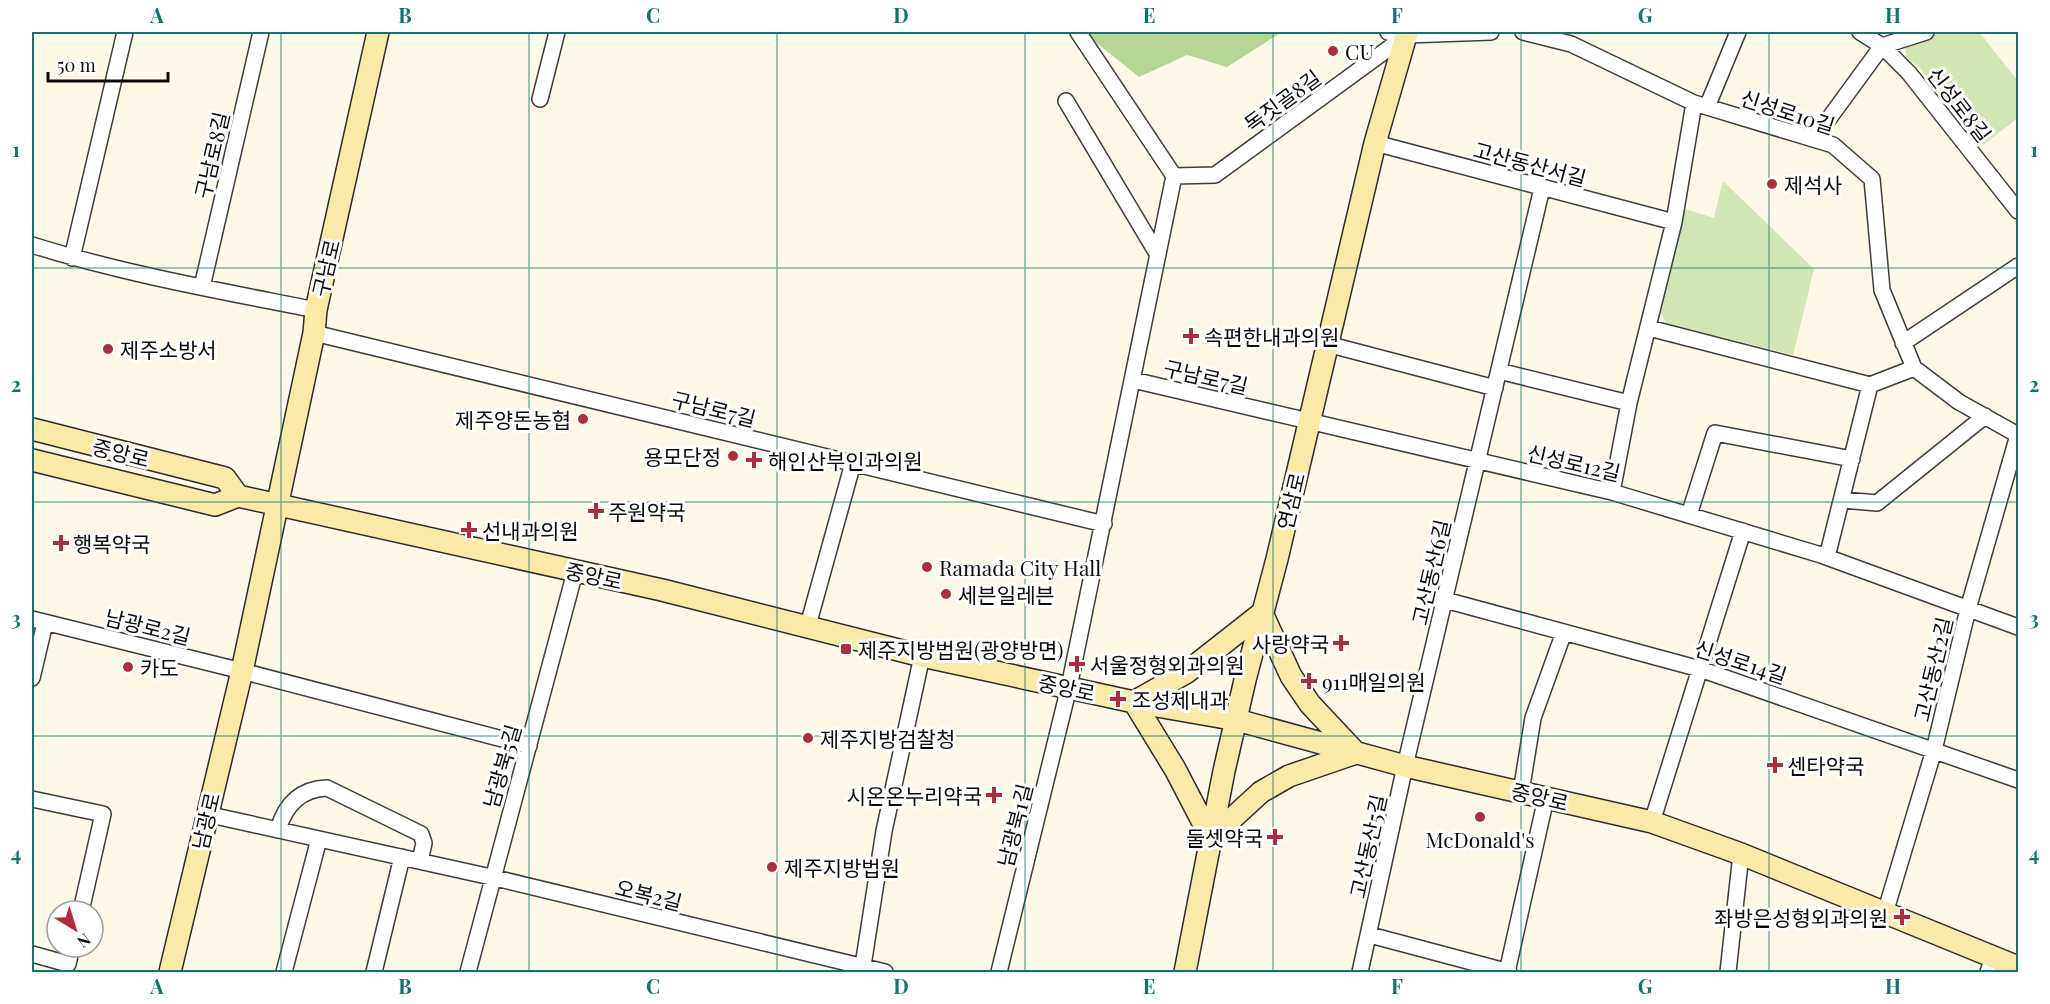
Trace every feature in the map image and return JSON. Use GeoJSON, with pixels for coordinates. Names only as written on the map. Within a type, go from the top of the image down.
{"type":"FeatureCollection","features":[{"type":"Feature","properties":{"kind":"main road","name":"구남로"},"geometry":{"type":"LineString","coordinates":[[278,506],[314,333],[316,310],[378,32]]}},
{"type":"Feature","properties":{"kind":"main road","name":"연삼로"},"geometry":{"type":"LineString","coordinates":[[1185,972],[1237,720],[1401,33]]}},
{"type":"Feature","properties":{"kind":"main road","name":"중앙로"},"geometry":{"type":"LineString","coordinates":[[32,429],[225,478],[238,496]]}},
{"type":"Feature","properties":{"kind":"main road","name":"중앙로"},"geometry":{"type":"LineString","coordinates":[[32,460],[215,506],[238,496],[662,590],[807,629],[922,656],[1134,702],[1237,720],[1405,766],[1653,822],[1885,913],[1990,965],[2019,967]]}},
{"type":"Feature","properties":{"kind":"main road","name":"남광로"},"geometry":{"type":"LineString","coordinates":[[170,972],[242,671],[278,506]]}},
{"type":"Feature","properties":{"kind":"main road"},"geometry":{"type":"LineString","coordinates":[[1262,613],[1291,676],[1310,704],[1356,753],[1289,776],[1261,792],[1211,838],[1175,769],[1134,702],[1187,672],[1262,613]]}},
{"type":"Feature","properties":{"kind":"street"},"geometry":{"type":"LineString","coordinates":[[72,258],[125,32]]}},
{"type":"Feature","properties":{"kind":"street","name":"구남로8길"},"geometry":{"type":"LineString","coordinates":[[202,287],[261,32]]}},
{"type":"Feature","properties":{"kind":"street"},"geometry":{"type":"LineString","coordinates":[[540,99],[557,32]]}},
{"type":"Feature","properties":{"kind":"street"},"geometry":{"type":"LineString","coordinates":[[1078,32],[1174,176],[1133,380]]}},
{"type":"Feature","properties":{"kind":"street"},"geometry":{"type":"LineString","coordinates":[[1401,33],[1491,32]]}},
{"type":"Feature","properties":{"kind":"street","name":"신성로10길"},"geometry":{"type":"LineString","coordinates":[[1523,32],[1574,38],[1701,105],[1833,145],[1872,179],[1882,290],[1914,368],[1959,402],[2018,435]]}},
{"type":"Feature","properties":{"kind":"street"},"geometry":{"type":"LineString","coordinates":[[1612,492],[1629,403],[1649,328],[1701,105],[1738,32]]}},
{"type":"Feature","properties":{"kind":"street","name":"신성로8길"},"geometry":{"type":"LineString","coordinates":[[1860,32],[1882,46],[1909,74],[2019,211]]}},
{"type":"Feature","properties":{"kind":"street"},"geometry":{"type":"LineString","coordinates":[[1814,139],[1882,46],[1905,34],[1926,32]]}},
{"type":"Feature","properties":{"kind":"street","name":"독짓골8길"},"geometry":{"type":"LineString","coordinates":[[1174,176],[1215,175],[1401,33]]}},
{"type":"Feature","properties":{"kind":"street"},"geometry":{"type":"LineString","coordinates":[[1066,101],[1158,255]]}},
{"type":"Feature","properties":{"kind":"street","name":"고산동산서길"},"geometry":{"type":"LineString","coordinates":[[1375,143],[1674,222]]}},
{"type":"Feature","properties":{"kind":"street","name":"고산동산6길"},"geometry":{"type":"LineString","coordinates":[[1405,766],[1542,188]]}},
{"type":"Feature","properties":{"kind":"street"},"geometry":{"type":"LineString","coordinates":[[32,245],[72,258],[316,310]]}},
{"type":"Feature","properties":{"kind":"street"},"geometry":{"type":"LineString","coordinates":[[1903,344],[2019,266]]}},
{"type":"Feature","properties":{"kind":"street"},"geometry":{"type":"LineString","coordinates":[[1649,328],[1870,385],[1914,368]]}},
{"type":"Feature","properties":{"kind":"street","name":"구남로7길"},"geometry":{"type":"LineString","coordinates":[[314,333],[1104,524]]}},
{"type":"Feature","properties":{"kind":"street"},"geometry":{"type":"LineString","coordinates":[[1327,344],[1495,388]]}},
{"type":"Feature","properties":{"kind":"street"},"geometry":{"type":"LineString","coordinates":[[1499,371],[1629,403]]}},
{"type":"Feature","properties":{"kind":"street","name":"구남로7길"},"geometry":{"type":"LineString","coordinates":[[1069,687],[1133,380],[1308,421]]}},
{"type":"Feature","properties":{"kind":"street"},"geometry":{"type":"LineString","coordinates":[[1827,556],[1843,500],[1870,385]]}},
{"type":"Feature","properties":{"kind":"street"},"geometry":{"type":"LineString","coordinates":[[1843,500],[1877,503],[1985,416]]}},
{"type":"Feature","properties":{"kind":"street","name":"신성로12길"},"geometry":{"type":"LineString","coordinates":[[1308,421],[1612,492],[1827,556],[2019,627]]}},
{"type":"Feature","properties":{"kind":"street"},"geometry":{"type":"LineString","coordinates":[[1689,515],[1715,433],[1852,459]]}},
{"type":"Feature","properties":{"kind":"street","name":"고산동산2길"},"geometry":{"type":"LineString","coordinates":[[1885,913],[1934,750],[1968,609],[2018,435]]}},
{"type":"Feature","properties":{"kind":"street"},"geometry":{"type":"LineString","coordinates":[[807,629],[854,463]]}},
{"type":"Feature","properties":{"kind":"street"},"geometry":{"type":"LineString","coordinates":[[1653,822],[1743,531]]}},
{"type":"Feature","properties":{"kind":"street","name":"남광북5길"},"geometry":{"type":"LineString","coordinates":[[468,972],[491,877],[529,746],[575,572]]}},
{"type":"Feature","properties":{"kind":"street","name":"신성로14길"},"geometry":{"type":"LineString","coordinates":[[1445,600],[1700,669],[2019,780]]}},
{"type":"Feature","properties":{"kind":"street","name":"남광로2길"},"geometry":{"type":"LineString","coordinates":[[32,678],[38,621],[242,671]]}},
{"type":"Feature","properties":{"kind":"street"},"geometry":{"type":"LineString","coordinates":[[1521,792],[1533,718],[1564,632]]}},
{"type":"Feature","properties":{"kind":"street"},"geometry":{"type":"LineString","coordinates":[[863,970],[884,831],[922,656]]}},
{"type":"Feature","properties":{"kind":"street"},"geometry":{"type":"LineString","coordinates":[[242,671],[529,746]]}},
{"type":"Feature","properties":{"kind":"street","name":"남광북1길"},"geometry":{"type":"LineString","coordinates":[[999,972],[1069,687]]}},
{"type":"Feature","properties":{"kind":"street","name":"고산동산5길"},"geometry":{"type":"LineString","coordinates":[[1360,972],[1370,935],[1405,766]]}},
{"type":"Feature","properties":{"kind":"street"},"geometry":{"type":"LineString","coordinates":[[278,830],[282,814],[292,801],[315,789],[327,788],[421,834],[424,843],[420,861]]}},
{"type":"Feature","properties":{"kind":"street"},"geometry":{"type":"LineString","coordinates":[[1370,935],[1508,972],[1546,798]]}},
{"type":"Feature","properties":{"kind":"street"},"geometry":{"type":"LineString","coordinates":[[32,799],[103,814],[84,899]]}},
{"type":"Feature","properties":{"kind":"street","name":"오복2길"},"geometry":{"type":"LineString","coordinates":[[206,814],[491,877],[863,970],[885,972]]}},
{"type":"Feature","properties":{"kind":"street"},"geometry":{"type":"LineString","coordinates":[[284,972],[319,839]]}},
{"type":"Feature","properties":{"kind":"street"},"geometry":{"type":"LineString","coordinates":[[1728,972],[1741,855]]}},
{"type":"Feature","properties":{"kind":"street"},"geometry":{"type":"LineString","coordinates":[[374,972],[402,857]]}},
{"type":"Feature","properties":{"kind":"street"},"geometry":{"type":"LineString","coordinates":[[50,959],[68,964],[69,959]]}},
{"type":"Feature","properties":{"kind":"green space"},"geometry":{"type":"Polygon","coordinates":[[[1083,32],[1282,32],[1227,67],[1187,55],[1139,77],[1083,32]]]}},
{"type":"Feature","properties":{"kind":"green space"},"geometry":{"type":"Polygon","coordinates":[[[1945,32],[1979,32],[2018,81],[2018,118],[1983,145],[1919,67],[1906,57],[1905,48],[1917,39],[1945,32]]]}},
{"type":"Feature","properties":{"kind":"green space"},"geometry":{"type":"Polygon","coordinates":[[[1723,181],[1814,269],[1793,355],[1666,323],[1660,311],[1685,209],[1714,218],[1723,181]]]}},
{"type":"Feature","properties":{"kind":"place","name":"CU"},"geometry":{"type":"Point","coordinates":[1333,51]}},
{"type":"Feature","properties":{"kind":"place","name":"제석사"},"geometry":{"type":"Point","coordinates":[1772,184]}},
{"type":"Feature","properties":{"kind":"place","name":"속편한내과의원"},"geometry":{"type":"Point","coordinates":[1191,336]}},
{"type":"Feature","properties":{"kind":"place","name":"제주소방서"},"geometry":{"type":"Point","coordinates":[108,349]}},
{"type":"Feature","properties":{"kind":"place","name":"제주양돈농협"},"geometry":{"type":"Point","coordinates":[583,419]}},
{"type":"Feature","properties":{"kind":"place","name":"용모단정"},"geometry":{"type":"Point","coordinates":[733,456]}},
{"type":"Feature","properties":{"kind":"place","name":"해인산부인과의원"},"geometry":{"type":"Point","coordinates":[754,460]}},
{"type":"Feature","properties":{"kind":"place","name":"주원약국"},"geometry":{"type":"Point","coordinates":[596,511]}},
{"type":"Feature","properties":{"kind":"place","name":"선내과의원"},"geometry":{"type":"Point","coordinates":[469,530]}},
{"type":"Feature","properties":{"kind":"place","name":"행복약국"},"geometry":{"type":"Point","coordinates":[61,543]}},
{"type":"Feature","properties":{"kind":"place","name":"Ramada City Hall"},"geometry":{"type":"Point","coordinates":[927,567]}},
{"type":"Feature","properties":{"kind":"place","name":"세븐일레븐"},"geometry":{"type":"Point","coordinates":[946,594]}},
{"type":"Feature","properties":{"kind":"place","name":"사랑약국"},"geometry":{"type":"Point","coordinates":[1341,643]}},
{"type":"Feature","properties":{"kind":"place","name":"제주지방법원(광양방면)"},"geometry":{"type":"Point","coordinates":[846,649]}},
{"type":"Feature","properties":{"kind":"place","name":"서울정형외과의원"},"geometry":{"type":"Point","coordinates":[1077,664]}},
{"type":"Feature","properties":{"kind":"place","name":"카도"},"geometry":{"type":"Point","coordinates":[128,667]}},
{"type":"Feature","properties":{"kind":"place","name":"911매일의원"},"geometry":{"type":"Point","coordinates":[1309,681]}},
{"type":"Feature","properties":{"kind":"place","name":"조성제내과"},"geometry":{"type":"Point","coordinates":[1118,699]}},
{"type":"Feature","properties":{"kind":"place","name":"제주지방검찰청"},"geometry":{"type":"Point","coordinates":[808,738]}},
{"type":"Feature","properties":{"kind":"place","name":"센타약국"},"geometry":{"type":"Point","coordinates":[1775,765]}},
{"type":"Feature","properties":{"kind":"place","name":"시온온누리약국"},"geometry":{"type":"Point","coordinates":[994,795]}},
{"type":"Feature","properties":{"kind":"place","name":"McDonald's"},"geometry":{"type":"Point","coordinates":[1480,817]}},
{"type":"Feature","properties":{"kind":"place","name":"둘셋약국"},"geometry":{"type":"Point","coordinates":[1275,837]}},
{"type":"Feature","properties":{"kind":"place","name":"제주지방법원"},"geometry":{"type":"Point","coordinates":[772,867]}},
{"type":"Feature","properties":{"kind":"place","name":"좌방은성형외과의원"},"geometry":{"type":"Point","coordinates":[1902,917]}}]}
